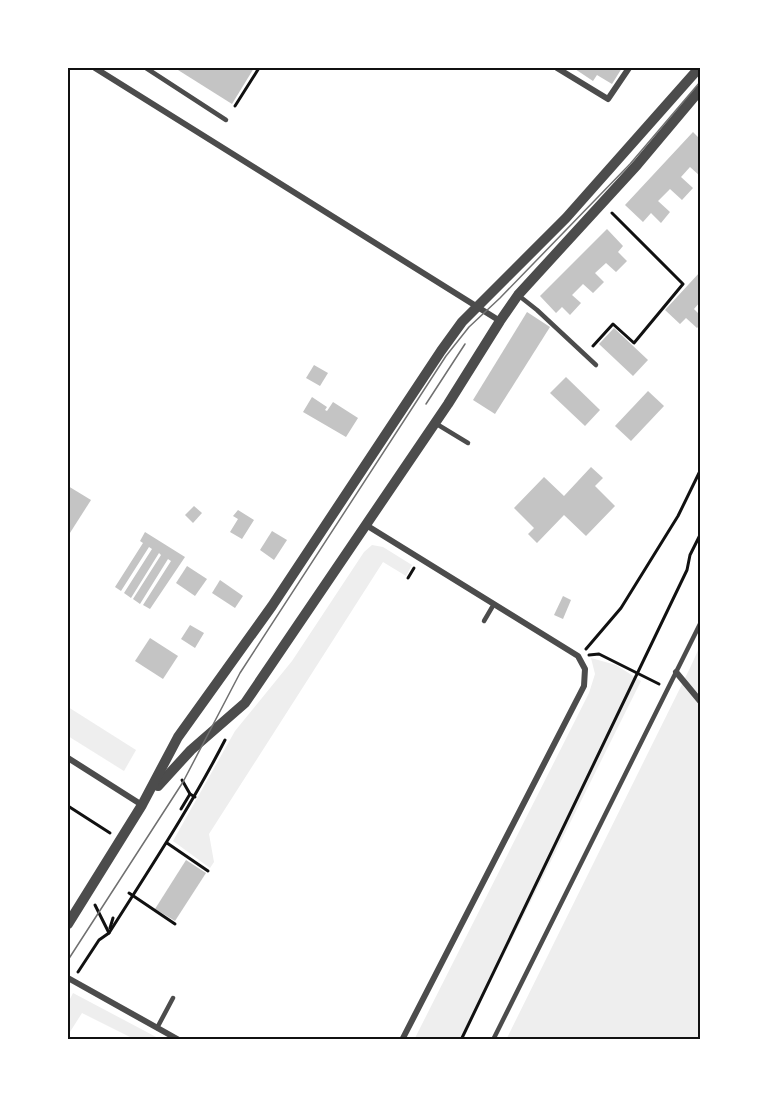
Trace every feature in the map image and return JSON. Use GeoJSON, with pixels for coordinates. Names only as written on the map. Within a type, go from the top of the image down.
{"type":"FeatureCollection","features":[{"type":"Feature","properties":{"kind":"street"},"geometry":{"type":"LineString","coordinates":[[95,68],[500,321]]}},
{"type":"Feature","properties":{"kind":"street"},"geometry":{"type":"LineString","coordinates":[[557,68],[608,99],[629,68]]}},
{"type":"Feature","properties":{"kind":"street"},"geometry":{"type":"LineString","coordinates":[[68,924],[142,805],[178,737],[272,606],[462,322],[566,218],[699,68]]}},
{"type":"Feature","properties":{"kind":"street"},"geometry":{"type":"LineString","coordinates":[[142,805],[191,750],[245,703],[435,423],[518,295],[637,165],[700,90]]}},
{"type":"Feature","properties":{"kind":"street"},"geometry":{"type":"LineString","coordinates":[[366,525],[578,656],[585,669],[584,686],[402,1040]]}},
{"type":"Feature","properties":{"kind":"street"},"geometry":{"type":"LineString","coordinates":[[676,672],[700,701]]}},
{"type":"Feature","properties":{"kind":"street"},"geometry":{"type":"LineString","coordinates":[[68,758],[142,805]]}},
{"type":"Feature","properties":{"kind":"street"},"geometry":{"type":"LineString","coordinates":[[68,978],[179,1040]]}},
{"type":"Feature","properties":{"kind":"lane"},"geometry":{"type":"LineString","coordinates":[[146,68],[226,120]]}},
{"type":"Feature","properties":{"kind":"lane"},"geometry":{"type":"LineString","coordinates":[[518,295],[597,365]]}},
{"type":"Feature","properties":{"kind":"lane"},"geometry":{"type":"LineString","coordinates":[[435,423],[468,443]]}},
{"type":"Feature","properties":{"kind":"lane"},"geometry":{"type":"LineString","coordinates":[[484,621],[494,604]]}},
{"type":"Feature","properties":{"kind":"lane"},"geometry":{"type":"LineString","coordinates":[[493,1040],[700,624]]}},
{"type":"Feature","properties":{"kind":"lane"},"geometry":{"type":"LineString","coordinates":[[157,1028],[173,998]]}},
{"type":"Feature","properties":{"kind":"path"},"geometry":{"type":"LineString","coordinates":[[235,106],[259,68]]}},
{"type":"Feature","properties":{"kind":"path"},"geometry":{"type":"LineString","coordinates":[[585,354],[613,324],[634,344],[683,284],[602,203]]}},
{"type":"Feature","properties":{"kind":"path"},"geometry":{"type":"LineString","coordinates":[[578,656],[621,608],[678,516],[700,471]]}},
{"type":"Feature","properties":{"kind":"path"},"geometry":{"type":"LineString","coordinates":[[461,1040],[687,570],[690,555],[700,535]]}},
{"type":"Feature","properties":{"kind":"path"},"geometry":{"type":"LineString","coordinates":[[578,656],[598,654],[669,689]]}},
{"type":"Feature","properties":{"kind":"path"},"geometry":{"type":"LineString","coordinates":[[81,968],[99,940],[109,933],[131,895],[167,843],[195,797],[228,734]]}},
{"type":"Feature","properties":{"kind":"path"},"geometry":{"type":"LineString","coordinates":[[178,775],[190,794],[195,797]]}},
{"type":"Feature","properties":{"kind":"path"},"geometry":{"type":"LineString","coordinates":[[181,809],[190,794]]}},
{"type":"Feature","properties":{"kind":"path"},"geometry":{"type":"LineString","coordinates":[[68,806],[101,827]]}},
{"type":"Feature","properties":{"kind":"path"},"geometry":{"type":"LineString","coordinates":[[167,843],[208,871]]}},
{"type":"Feature","properties":{"kind":"path"},"geometry":{"type":"LineString","coordinates":[[131,895],[175,924]]}},
{"type":"Feature","properties":{"kind":"path"},"geometry":{"type":"LineString","coordinates":[[95,903],[109,933]]}},
{"type":"Feature","properties":{"kind":"path"},"geometry":{"type":"LineString","coordinates":[[109,933],[113,918]]}},
{"type":"Feature","properties":{"kind":"shaded area"},"geometry":{"type":"Polygon","coordinates":[[[372,545],[383,547],[412,565],[406,576],[383,562],[209,834],[214,862],[210,868],[173,841],[235,731],[292,661],[364,552],[372,545]]]}},
{"type":"Feature","properties":{"kind":"shaded area"},"geometry":{"type":"Polygon","coordinates":[[[700,646],[700,1039],[506,1040],[690,668],[700,646]]]}},
{"type":"Feature","properties":{"kind":"shaded area"},"geometry":{"type":"Polygon","coordinates":[[[591,658],[616,665],[641,681],[462,1039],[414,1040],[589,693],[595,674],[591,658]]]}},
{"type":"Feature","properties":{"kind":"shaded area"},"geometry":{"type":"Polygon","coordinates":[[[68,707],[136,750],[124,771],[68,736],[68,707]]]}},
{"type":"Feature","properties":{"kind":"shaded area"},"geometry":{"type":"Polygon","coordinates":[[[73,993],[160,1039],[134,1039],[82,1013],[68,1035],[68,1003],[73,993]]]}},
{"type":"Feature","properties":{"kind":"building"},"geometry":{"type":"Polygon","coordinates":[[[180,68],[254,68],[232,104],[178,70],[180,68]]]}},
{"type":"Feature","properties":{"kind":"building"},"geometry":{"type":"Polygon","coordinates":[[[576,68],[622,68],[612,84],[597,75],[593,81],[576,68]]]}},
{"type":"Feature","properties":{"kind":"building"},"geometry":{"type":"Polygon","coordinates":[[[693,132],[700,139],[700,176],[690,167],[681,177],[693,188],[682,200],[670,189],[658,201],[670,212],[661,223],[651,213],[643,222],[625,205],[693,132]]]}},
{"type":"Feature","properties":{"kind":"building"},"geometry":{"type":"Polygon","coordinates":[[[607,229],[623,246],[618,252],[627,261],[616,272],[606,263],[595,273],[604,282],[593,293],[583,284],[572,295],[581,303],[570,315],[562,307],[556,313],[540,296],[607,229]]]}},
{"type":"Feature","properties":{"kind":"building"},"geometry":{"type":"Polygon","coordinates":[[[700,272],[700,302],[694,309],[700,315],[700,325],[697,328],[686,318],[680,324],[665,310],[700,272]]]}},
{"type":"Feature","properties":{"kind":"building"},"geometry":{"type":"Polygon","coordinates":[[[527,312],[550,327],[495,414],[473,400],[527,312]]]}},
{"type":"Feature","properties":{"kind":"building"},"geometry":{"type":"Polygon","coordinates":[[[614,328],[648,360],[633,376],[599,344],[614,328]]]}},
{"type":"Feature","properties":{"kind":"building"},"geometry":{"type":"Polygon","coordinates":[[[314,365],[328,373],[320,386],[306,378],[314,365]]]}},
{"type":"Feature","properties":{"kind":"building"},"geometry":{"type":"Polygon","coordinates":[[[566,377],[600,410],[585,426],[550,393],[566,377]]]}},
{"type":"Feature","properties":{"kind":"building"},"geometry":{"type":"Polygon","coordinates":[[[648,391],[664,406],[631,441],[615,426],[648,391]]]}},
{"type":"Feature","properties":{"kind":"building"},"geometry":{"type":"Polygon","coordinates":[[[312,397],[327,407],[325,410],[327,411],[333,402],[358,418],[346,437],[303,412],[312,397]]]}},
{"type":"Feature","properties":{"kind":"building"},"geometry":{"type":"Polygon","coordinates":[[[591,467],[603,478],[595,486],[615,506],[586,536],[564,515],[537,543],[528,534],[534,528],[514,508],[544,477],[564,496],[591,467]]]}},
{"type":"Feature","properties":{"kind":"building"},"geometry":{"type":"Polygon","coordinates":[[[68,486],[91,500],[68,536],[68,486]]]}},
{"type":"Feature","properties":{"kind":"building"},"geometry":{"type":"Polygon","coordinates":[[[194,506],[202,513],[193,523],[185,515],[194,506]]]}},
{"type":"Feature","properties":{"kind":"building"},"geometry":{"type":"Polygon","coordinates":[[[238,510],[254,520],[242,539],[230,532],[238,519],[233,516],[238,510]]]}},
{"type":"Feature","properties":{"kind":"building"},"geometry":{"type":"Polygon","coordinates":[[[272,531],[287,540],[274,560],[260,550],[272,531]]]}},
{"type":"Feature","properties":{"kind":"building"},"geometry":{"type":"Polygon","coordinates":[[[145,532],[185,557],[150,609],[143,605],[171,561],[168,559],[140,604],[133,599],[161,555],[159,553],[131,598],[124,593],[152,549],[149,547],[121,591],[115,587],[143,543],[140,541],[145,532]]]}},
{"type":"Feature","properties":{"kind":"building"},"geometry":{"type":"Polygon","coordinates":[[[187,566],[207,579],[195,596],[176,583],[187,566]]]}},
{"type":"Feature","properties":{"kind":"building"},"geometry":{"type":"Polygon","coordinates":[[[220,580],[243,596],[235,608],[212,593],[220,580]]]}},
{"type":"Feature","properties":{"kind":"building"},"geometry":{"type":"Polygon","coordinates":[[[563,596],[571,600],[563,619],[554,615],[563,596]]]}},
{"type":"Feature","properties":{"kind":"building"},"geometry":{"type":"Polygon","coordinates":[[[190,625],[204,633],[195,648],[181,639],[190,625]]]}},
{"type":"Feature","properties":{"kind":"building"},"geometry":{"type":"Polygon","coordinates":[[[150,638],[178,656],[163,679],[135,661],[150,638]]]}},
{"type":"Feature","properties":{"kind":"building"},"geometry":{"type":"Polygon","coordinates":[[[186,860],[206,873],[175,921],[155,909],[186,860]]]}},
{"type":"Feature","properties":{"kind":"tram line"},"geometry":{"type":"LineString","coordinates":[[68,960],[183,782],[240,673],[446,356],[469,327],[630,164],[700,82]]}},
{"type":"Feature","properties":{"kind":"tram line"},"geometry":{"type":"LineString","coordinates":[[426,404],[465,344]]}}]}
